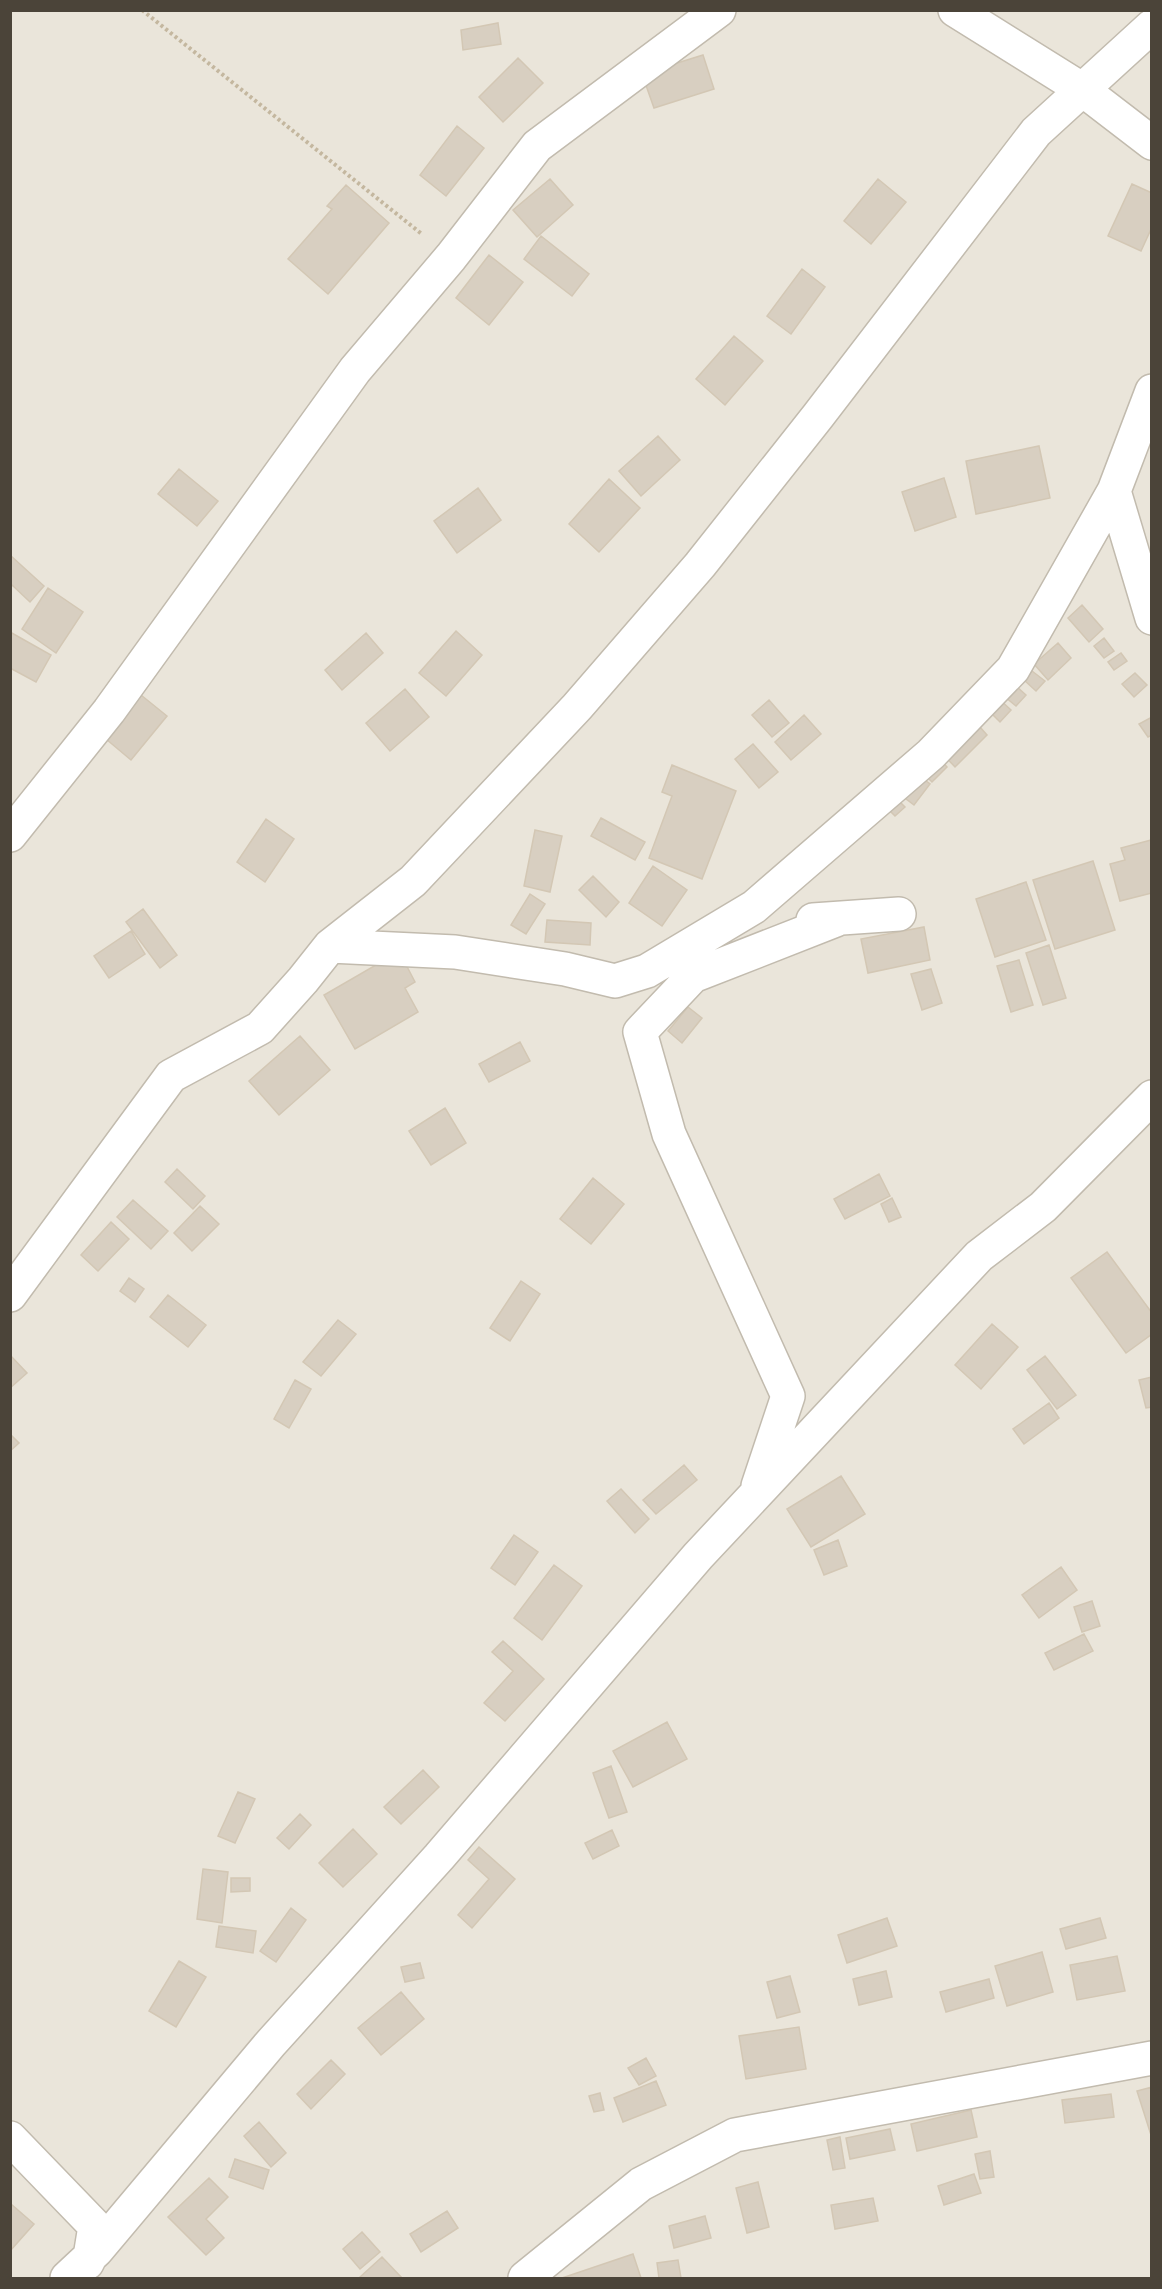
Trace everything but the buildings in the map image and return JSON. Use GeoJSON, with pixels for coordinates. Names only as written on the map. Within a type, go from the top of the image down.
{"type":"FeatureCollection","features":[{"type":"Feature","properties":{"kind":"street"},"geometry":{"type":"LineString","coordinates":[[10,835],[110,711],[355,370],[451,257],[537,146],[719,10]]}},
{"type":"Feature","properties":{"kind":"street"},"geometry":{"type":"LineString","coordinates":[[955,10],[1083,90],[1152,143]]}},
{"type":"Feature","properties":{"kind":"street"},"geometry":{"type":"LineString","coordinates":[[10,1295],[171,1076],[260,1028],[330,946],[413,881],[577,706],[700,565],[818,416],[1036,132],[1152,26]]}},
{"type":"Feature","properties":{"kind":"street"},"geometry":{"type":"LineString","coordinates":[[330,946],[454,952],[565,969],[615,981],[647,971],[754,907],[932,754],[1013,669],[1113,491],[1152,392]]}},
{"type":"Feature","properties":{"kind":"street"},"geometry":{"type":"LineString","coordinates":[[1113,491],[1152,618]]}},
{"type":"Feature","properties":{"kind":"street"},"geometry":{"type":"LineString","coordinates":[[730,922],[836,920],[899,914]]}},
{"type":"Feature","properties":{"kind":"street"},"geometry":{"type":"LineString","coordinates":[[754,1496],[788,1396],[669,1134],[640,1032],[693,976],[836,920]]}},
{"type":"Feature","properties":{"kind":"street"},"geometry":{"type":"LineString","coordinates":[[78,2271],[271,2043],[439,1857],[698,1556],[979,1256],[1043,1207],[1152,1097]]}},
{"type":"Feature","properties":{"kind":"street"},"geometry":{"type":"LineString","coordinates":[[525,2278],[641,2184],[735,2135],[1152,2058]]}},
{"type":"Feature","properties":{"kind":"street"},"geometry":{"type":"LineString","coordinates":[[10,2138],[95,2226],[78,2271]]}},
{"type":"Feature","properties":{"kind":"path"},"geometry":{"type":"LineString","coordinates":[[142,10],[451,257]]}},
{"type":"Feature","properties":{"kind":"shaded area"},"geometry":{"type":"Polygon","coordinates":[[[11,11],[1151,11],[1151,2278],[11,2278],[11,11]]]}}]}
